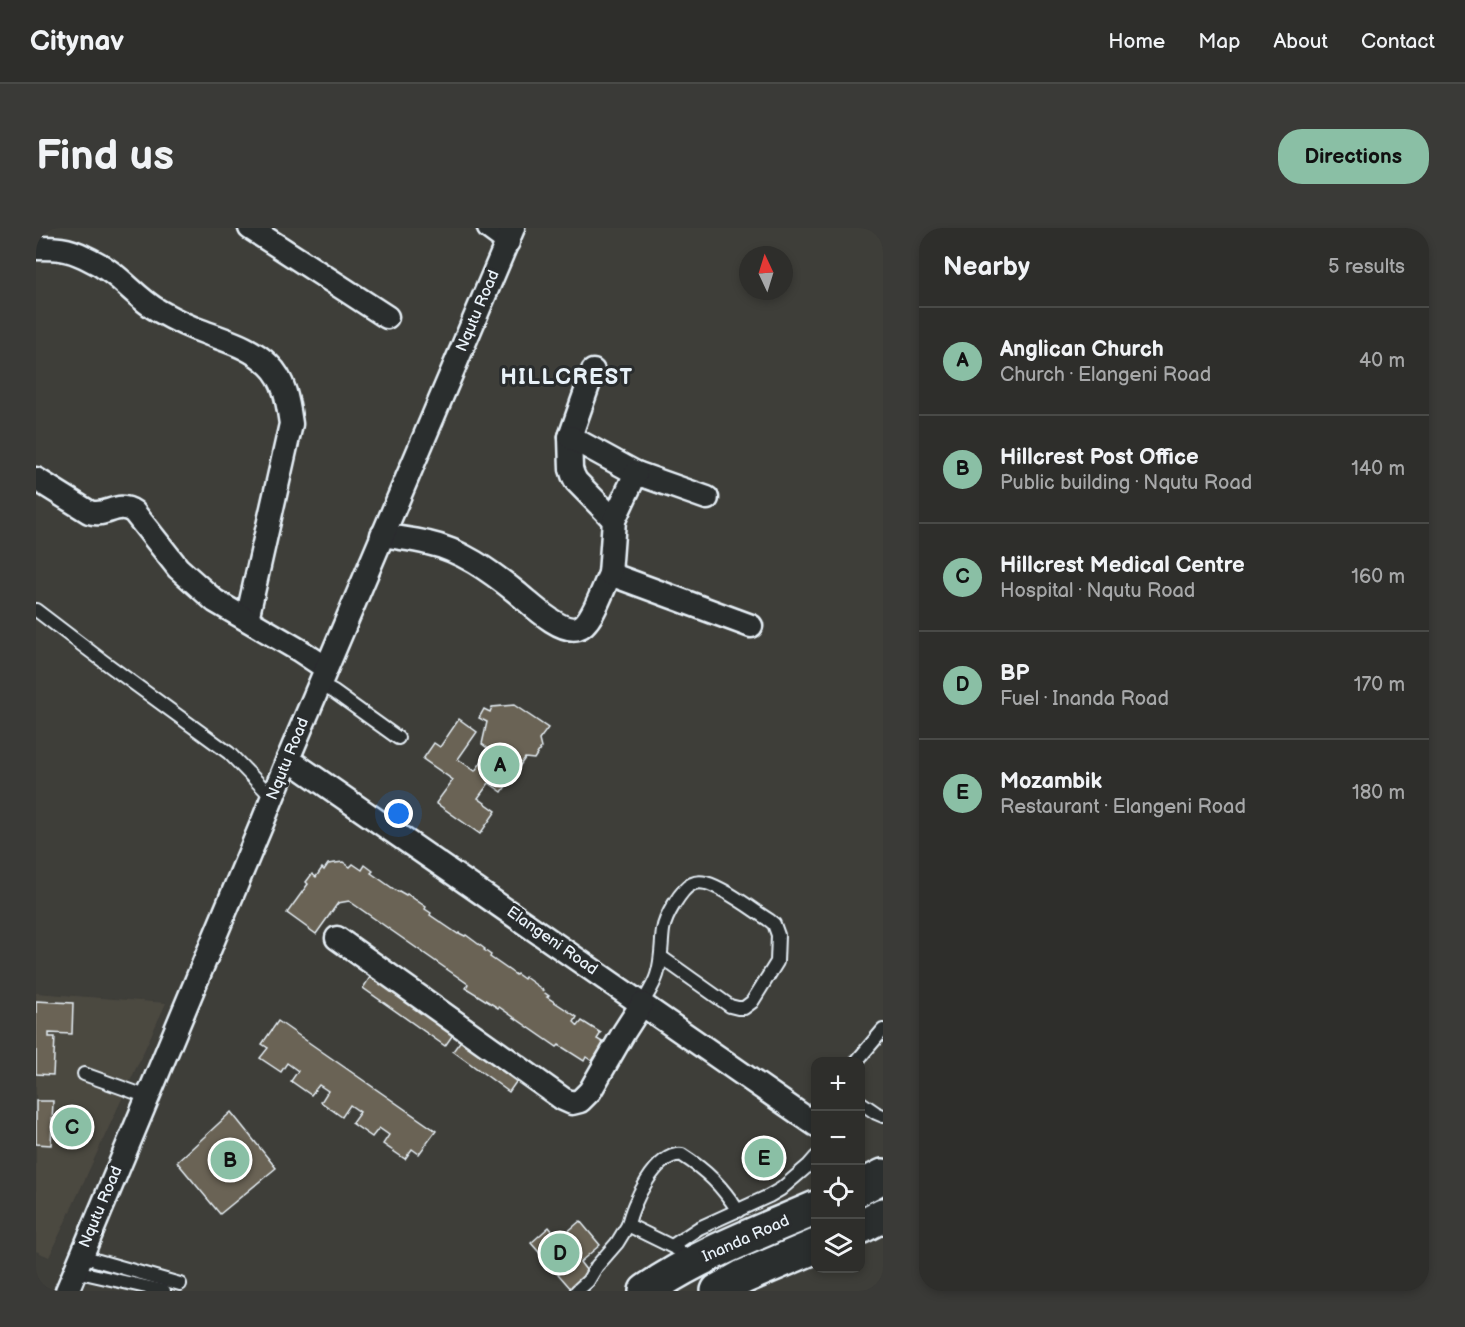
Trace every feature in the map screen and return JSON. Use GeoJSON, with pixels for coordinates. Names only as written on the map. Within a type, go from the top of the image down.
{"type":"FeatureCollection","features":[{"type":"Feature","properties":{"kind":"main road"},"geometry":{"type":"LineString","coordinates":[[864,1219],[874,1190]]}},
{"type":"Feature","properties":{"kind":"main road","name":"Inanda Road"},"geometry":{"type":"LineString","coordinates":[[646,1291],[661,1281],[686,1253],[811,1210]]}},
{"type":"Feature","properties":{"kind":"main road","name":"Inanda Road"},"geometry":{"type":"LineString","coordinates":[[718,1291],[743,1277],[811,1248]]}},
{"type":"Feature","properties":{"kind":"street"},"geometry":{"type":"LineString","coordinates":[[250,228],[387,317]]}},
{"type":"Feature","properties":{"kind":"street"},"geometry":{"type":"LineString","coordinates":[[489,228],[510,235]]}},
{"type":"Feature","properties":{"kind":"street","name":"Nqutu Road"},"geometry":{"type":"LineString","coordinates":[[74,1273],[382,535],[510,235]]}},
{"type":"Feature","properties":{"kind":"street"},"geometry":{"type":"LineString","coordinates":[[36,248],[59,248],[86,257],[112,273],[143,301],[157,310],[202,332],[237,343],[254,353],[267,362],[282,382],[291,424],[247,619]]}},
{"type":"Feature","properties":{"kind":"street"},"geometry":{"type":"LineString","coordinates":[[593,371],[570,437],[571,465],[574,477],[614,520]]}},
{"type":"Feature","properties":{"kind":"street"},"geometry":{"type":"LineString","coordinates":[[570,437],[636,473],[707,498]]}},
{"type":"Feature","properties":{"kind":"street"},"geometry":{"type":"LineString","coordinates":[[382,535],[429,543],[459,554],[504,583],[557,624],[567,629],[578,628],[589,621],[610,574],[614,520],[636,473]]}},
{"type":"Feature","properties":{"kind":"street"},"geometry":{"type":"LineString","coordinates":[[36,479],[95,514],[120,507],[129,508],[188,578],[215,601],[299,650],[323,676]]}},
{"type":"Feature","properties":{"kind":"street"},"geometry":{"type":"LineString","coordinates":[[610,574],[751,626]]}},
{"type":"Feature","properties":{"kind":"street","name":"Elangeni Road"},"geometry":{"type":"LineString","coordinates":[[288,759],[642,1004],[811,1117]]}},
{"type":"Feature","properties":{"kind":"street"},"geometry":{"type":"LineString","coordinates":[[337,938],[563,1099],[572,1102],[580,1101],[590,1091],[642,1004]]}},
{"type":"Feature","properties":{"kind":"lane"},"geometry":{"type":"LineString","coordinates":[[36,610],[103,662],[229,753],[272,797]]}},
{"type":"Feature","properties":{"kind":"lane"},"geometry":{"type":"LineString","coordinates":[[323,676],[334,692],[398,738]]}},
{"type":"Feature","properties":{"kind":"lane"},"geometry":{"type":"LineString","coordinates":[[642,1004],[657,977],[663,928],[679,897],[690,885],[702,882],[731,896],[774,924],[778,935],[777,962],[752,1002],[744,1008],[730,1006],[661,957]]}},
{"type":"Feature","properties":{"kind":"lane"},"geometry":{"type":"LineString","coordinates":[[860,1057],[883,1030]]}},
{"type":"Feature","properties":{"kind":"lane"},"geometry":{"type":"LineString","coordinates":[[84,1074],[148,1096]]}},
{"type":"Feature","properties":{"kind":"lane"},"geometry":{"type":"LineString","coordinates":[[865,1105],[883,1116]]}},
{"type":"Feature","properties":{"kind":"lane"},"geometry":{"type":"LineString","coordinates":[[577,1291],[588,1281],[617,1242],[628,1225],[634,1203],[663,1160],[682,1155],[709,1174],[720,1185],[738,1211]]}},
{"type":"Feature","properties":{"kind":"lane"},"geometry":{"type":"LineString","coordinates":[[628,1225],[686,1253],[699,1228],[781,1189],[811,1163]]}},
{"type":"Feature","properties":{"kind":"lane"},"geometry":{"type":"LineString","coordinates":[[74,1273],[180,1284]]}},
{"type":"Feature","properties":{"kind":"lane"},"geometry":{"type":"LineString","coordinates":[[74,1273],[164,1291]]}},
{"type":"Feature","properties":{"kind":"shaded area"},"geometry":{"type":"Polygon","coordinates":[[[36,993],[166,1003],[49,1257],[36,1251],[36,993]]]}},
{"type":"Feature","properties":{"kind":"building"},"geometry":{"type":"Polygon","coordinates":[[[514,705],[548,728],[539,740],[541,748],[534,759],[525,758],[502,792],[489,783],[478,798],[496,811],[480,834],[436,803],[453,780],[423,759],[434,743],[440,747],[459,719],[477,732],[458,759],[475,771],[490,750],[482,744],[487,722],[479,718],[484,709],[490,712],[492,707],[514,705]]]}},
{"type":"Feature","properties":{"kind":"building"},"geometry":{"type":"Polygon","coordinates":[[[343,862],[350,867],[353,864],[362,870],[365,865],[373,871],[371,873],[398,892],[407,894],[426,907],[430,915],[458,934],[466,935],[485,949],[491,955],[490,957],[543,990],[549,996],[547,997],[577,1017],[574,1022],[578,1026],[582,1021],[601,1033],[597,1039],[604,1043],[592,1061],[586,1057],[584,1061],[559,1045],[557,1047],[499,1007],[466,988],[468,984],[349,901],[338,903],[316,934],[287,913],[308,884],[306,882],[312,874],[316,877],[328,864],[343,862]]]}},
{"type":"Feature","properties":{"kind":"building"},"geometry":{"type":"Polygon","coordinates":[[[374,971],[457,1029],[445,1046],[363,988],[374,971]]]}},
{"type":"Feature","properties":{"kind":"building"},"geometry":{"type":"Polygon","coordinates":[[[36,1001],[73,1003],[72,1034],[49,1033],[49,1037],[55,1037],[53,1075],[36,1074],[36,1001]]]}},
{"type":"Feature","properties":{"kind":"building"},"geometry":{"type":"Polygon","coordinates":[[[278,1021],[436,1131],[419,1154],[412,1149],[405,1159],[383,1144],[389,1135],[379,1128],[372,1137],[352,1123],[360,1112],[350,1105],[342,1117],[321,1102],[328,1091],[319,1085],[311,1095],[291,1081],[298,1071],[287,1063],[281,1072],[260,1058],[268,1048],[262,1044],[278,1021]]]}},
{"type":"Feature","properties":{"kind":"building"},"geometry":{"type":"Polygon","coordinates":[[[465,1035],[521,1075],[509,1092],[453,1051],[465,1035]]]}},
{"type":"Feature","properties":{"kind":"building"},"geometry":{"type":"Polygon","coordinates":[[[36,1101],[53,1101],[51,1145],[36,1144],[36,1101]]]}},
{"type":"Feature","properties":{"kind":"building"},"geometry":{"type":"Polygon","coordinates":[[[231,1112],[276,1168],[220,1214],[177,1162],[231,1112]]]}},
{"type":"Feature","properties":{"kind":"building"},"geometry":{"type":"Polygon","coordinates":[[[580,1221],[600,1245],[580,1262],[590,1275],[572,1290],[531,1243],[549,1227],[559,1239],[580,1221]]]}},
{"type":"Feature","properties":{"kind":"place","name":"Anglican Church"},"geometry":{"type":"Point","coordinates":[500,765]}},
{"type":"Feature","properties":{"kind":"place","name":"Hillcrest Medical Centre"},"geometry":{"type":"Point","coordinates":[72,1127]}},
{"type":"Feature","properties":{"kind":"place","name":"Mozambik"},"geometry":{"type":"Point","coordinates":[764,1158]}},
{"type":"Feature","properties":{"kind":"place","name":"Hillcrest Post Office"},"geometry":{"type":"Point","coordinates":[230,1160]}},
{"type":"Feature","properties":{"kind":"place","name":"BP"},"geometry":{"type":"Point","coordinates":[560,1253]}},
{"type":"Feature","properties":{"kind":"district","name":"HILLCREST"},"geometry":{"type":"Point","coordinates":[567,377]}}]}
